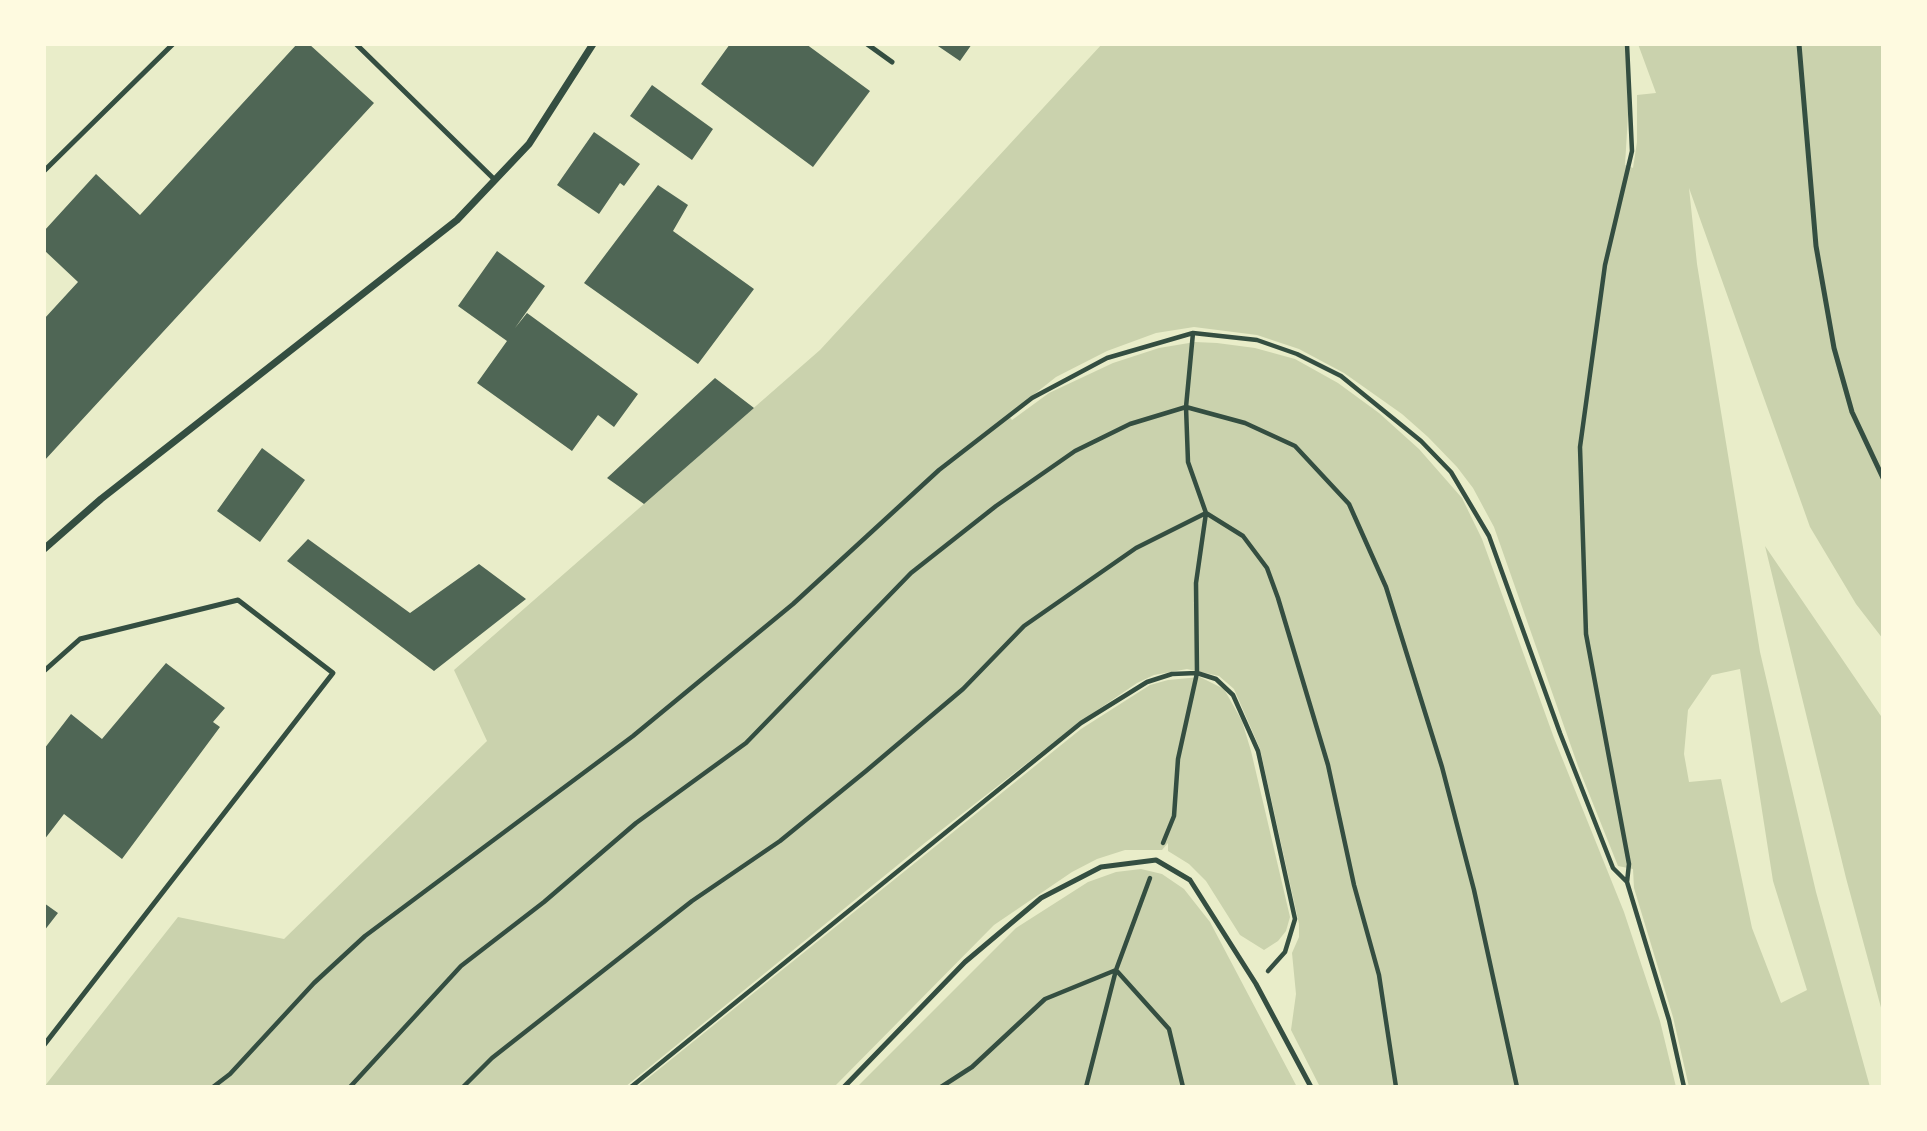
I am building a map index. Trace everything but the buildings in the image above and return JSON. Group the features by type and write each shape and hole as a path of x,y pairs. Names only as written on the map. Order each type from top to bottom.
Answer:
{"street":[{"path":"44,549 102,499 457,220 529,144 593,44"}],"lane":[{"path":"44,171 173,44"},
{"path":"356,44 495,180"},
{"path":"867,44 892,62"},
{"path":"1800,44 1816,246 1834,348 1852,412 1883,478"},
{"path":"44,671 80,639 239,600 334,673 44,1045"},
{"path":"844,1087 965,962 1041,898 1101,867 1156,860 1190,880 1256,984 1311,1087"}],"path":[{"path":"1627,44 1632,151 1605,265 1580,447 1586,634 1629,864 1627,883 1669,1020 1684,1087"},
{"path":"213,1087 230,1074 314,982 365,936 633,736 793,604 939,470 1032,398 1107,358 1193,333 1257,340 1297,354 1341,376 1421,441 1451,472 1489,536 1560,733 1613,868 1627,883"},
{"path":"1086,1087 1116,970 1174,816 1178,759 1197,673 1196,583 1206,513 1188,461 1186,407 1193,333"},
{"path":"350,1087 461,966 544,902 636,823 746,743 911,573 996,506 1076,451 1130,424 1186,407 1245,424 1295,446 1349,504 1386,587 1442,767 1517,1087"},
{"path":"463,1087 503,1049 692,901 780,841 866,771 963,689 1024,626 1136,548 1206,513"},
{"path":"1206,513 1243,536 1267,568 1278,598 1328,765 1354,885 1379,975 1396,1087"},
{"path":"631,1087 1081,723 1147,682 1172,674 1197,673 1216,679 1233,695 1258,751 1295,919 1285,952 1256,984"},
{"path":"941,1087 971,1067 1045,999 1116,970"},
{"path":"1116,970 1169,1029 1183,1087"}],"green space":[{"path":"1102,44 1626,44 1628,115 1625,165 1633,168 1637,142 1637,95 1656,93 1638,44 1883,44 1883,639 1856,604 1810,527 1689,188 1697,264 1760,652 1816,892 1870,1087 1689,1087 1673,1017 1634,888 1633,869 1618,866 1578,766 1494,527 1473,488 1428,437 1402,414 1344,373 1299,349 1257,335 1194,327 1156,333 1107,351 1056,377 1008,415 1012,420 1049,393 1113,363 1159,348 1195,342 1217,343 1255,348 1295,359 1338,383 1379,413 1419,449 1462,498 1482,539 1554,738 1624,912 1660,1021 1676,1087 1320,1087 1291,1030 1296,994 1292,953 1299,937 1299,924 1260,749 1234,689 1219,676 1187,669 1154,675 1137,683 1077,724 926,842 625,1087 44,1087 178,917 284,939 487,741 454,670 820,350","holes":["1740,669 1773,881 1807,990 1781,1003 1752,928 1721,779 1689,782 1684,754 1688,710 1712,675"]},
{"path":"1765,546 1883,719 1883,1015 1846,878"},
{"path":"1200,677 1224,689 1242,721 1251,751 1290,917 1286,931 1278,941 1264,950 1240,935 1206,881 1189,864 1168,851 1168,843 1162,850 1125,850 1097,859 1072,872 994,925 834,1087 637,1087 1081,729 1150,685"},
{"path":"1141,869 1162,874 1184,889 1210,922 1297,1087 857,1087 1016,928 1088,882 1116,872"}]}
